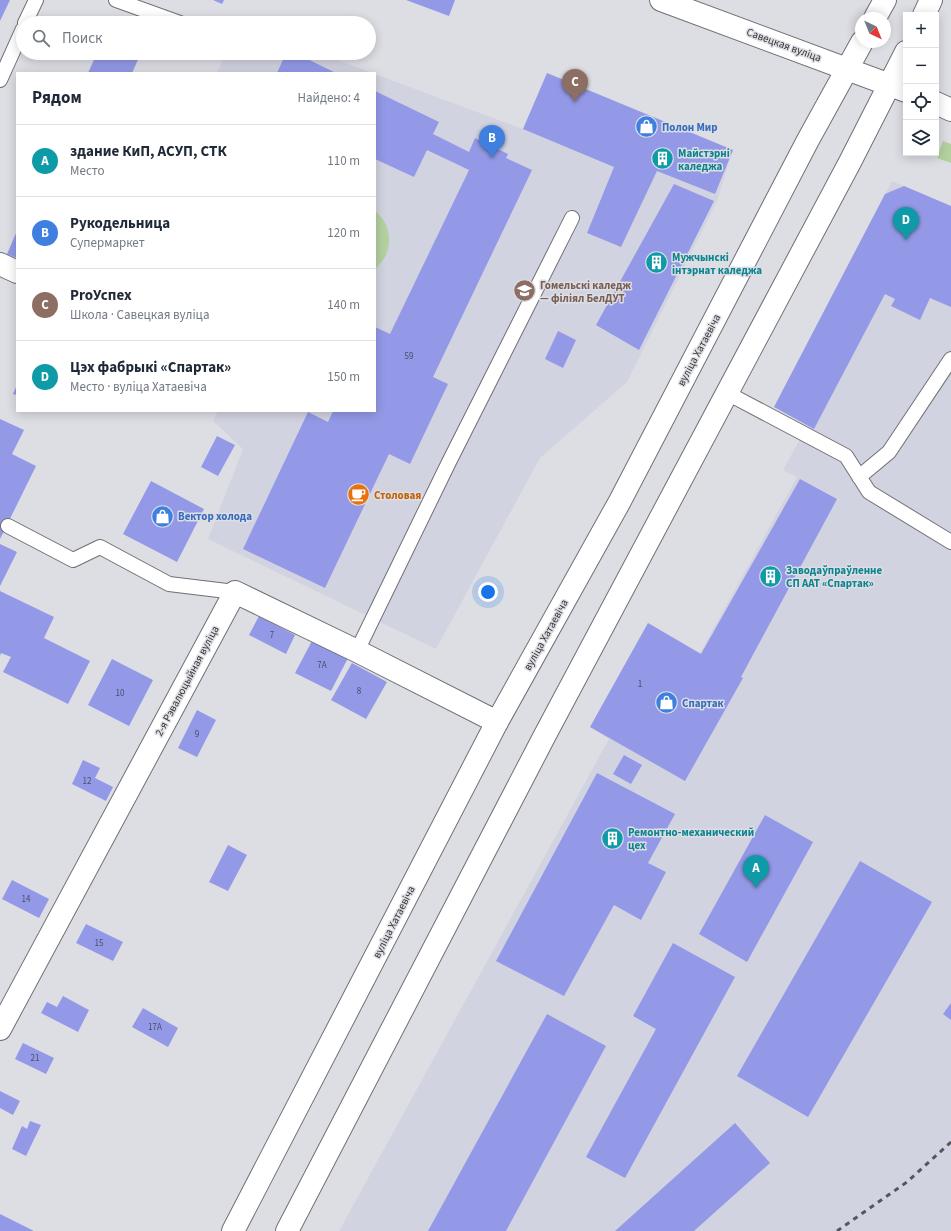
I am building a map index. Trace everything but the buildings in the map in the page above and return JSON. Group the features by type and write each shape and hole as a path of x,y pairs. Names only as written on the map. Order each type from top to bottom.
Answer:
{"main road":[{"name":"Савецкая вуліца","path":"661,0 898,88"},
{"path":"878,12 885,0"},
{"path":"925,12 931,0"},
{"name":"вуліца Хатаевіча","path":"233,1231 497,722 620,501 808,140 859,48"},
{"path":"287,1231 545,735 727,393 898,88 903,66"},
{"path":"939,104 951,110"},
{"path":"0,264 16,272"},
{"path":"235,592 357,651 497,722"},
{"name":"2-я Рэвалюцыйная вуліца","path":"0,1029 235,592"}],"lane":[{"path":"28,16 36,0"},
{"path":"116,0 161,16"},
{"path":"0,80 16,44"},
{"path":"357,651 448,464 572,218"},
{"path":"859,477 889,452 951,359"},
{"path":"727,393 846,456 869,492 951,542"},
{"path":"8,526 73,560 100,547 169,584 235,592"}],"shaded area":[{"path":"223,60 337,60 369,72 217,72"},
{"name":"Гомельскі каледж — філіял БелДУТ","path":"547,73 733,150 717,201 627,382 540,458 436,649 208,539 243,449 213,421 218,412 376,412 376,74 523,129"},
{"path":"892,181 951,206 951,1231 339,1231 609,739 590,727 648,623 700,653 797,477 783,470 807,426 774,407"}],"green space":[{"path":"943,141 951,144 951,163 937,158 939,156"},
{"path":"376,212 386,224 389,240 386,255 376,268"}],"railway":[{"path":"837,1231 907,1182 951,1142"}],"place":[{"name":"ProУспех","path":"575,102"},
{"name":"Полон Мир","path":"646,127"},
{"name":"Рукодельница","path":"492,158"},
{"name":"Майстэрні каледжа","path":"662,159"},
{"name":"Цэх фабрыкі «Спартак»","path":"906,240"},
{"name":"Мужчынскі інтэрнат каледжа","path":"656,263"},
{"name":"Гомельскі каледж — філіял БелДУТ","path":"524,291"},
{"name":"Столовая","path":"359,495"},
{"name":"Вектор холода","path":"163,516"},
{"name":"Заводаўпраўленне СП ААТ «Спартак»","path":"770,576"},
{"name":"Спартак","path":"666,703"},
{"name":"Ремонтно-механический цех","path":"612,838"},
{"name":"здание КиП, АСУП, СТК","path":"756,888"}]}
